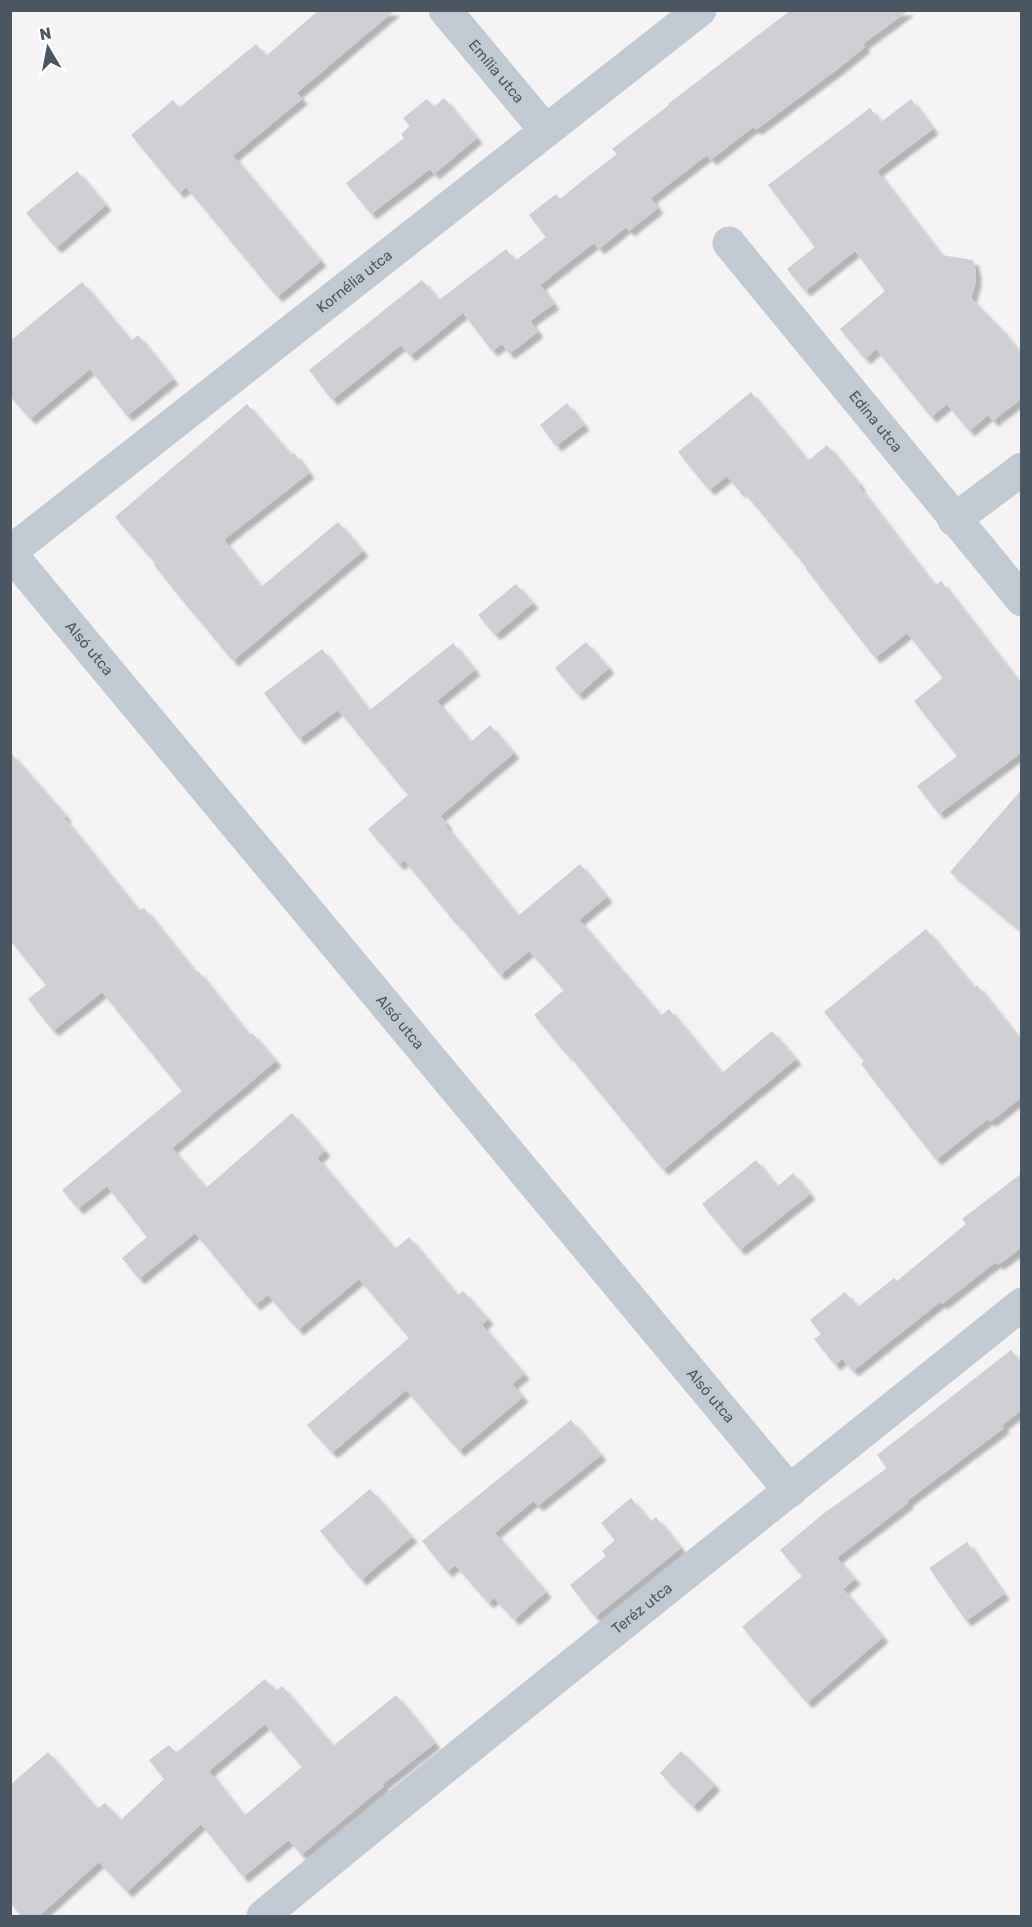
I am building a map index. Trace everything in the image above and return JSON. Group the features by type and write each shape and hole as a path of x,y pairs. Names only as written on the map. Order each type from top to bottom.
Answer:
{"street":[{"name":"Emília utca","path":"445,10 546,131"},
{"name":"Kornélia utca","path":"10,552 700,10"},
{"name":"Edina utca","path":"729,243 954,520 1022,600"},
{"path":"954,520 1022,469"},
{"name":"Alsó utca","path":"10,552 790,1491"},
{"name":"Teréz utca","path":"263,1917 1022,1304"}],"building":[{"path":"319,10 395,10 297,93 302,99 233,156 321,261 277,297 186,187 179,193 131,135 173,100 179,108 256,44 266,56"},
{"path":"791,10 909,10 863,44 865,47 835,71 756,130 753,127 711,160 707,155 651,198 658,208 629,231 626,227 599,249 594,243 540,285 554,304 530,321 538,332 509,354 502,344 492,351 463,313 410,356 401,345 332,400 309,370 422,280 439,300 506,249 515,261 546,237 529,215 556,194 560,199 617,154 612,149"},
{"path":"444,98 477,138 434,174 430,169 371,214 346,183 404,138 401,134 410,126 403,118 427,99 434,107"},
{"path":"911,99 933,129 877,171 941,255 973,260 976,281 971,298 1022,354 1022,398 993,421 988,415 969,431 947,404 931,417 876,349 865,359 840,329 885,291 855,251 805,291 787,269 815,247 768,185 870,108 881,122"},
{"path":"77,171 106,205 56,248 26,213"},
{"path":"82,282 131,341 138,335 173,379 127,416 90,369 30,419 10,396 10,341"},
{"path":"751,392 808,461 827,445 860,485 859,487 935,586 941,581 1022,686 1022,752 939,814 917,786 957,756 914,701 943,678 907,633 875,658 807,568 742,490 740,492 727,476 709,490 678,452"},
{"path":"567,403 584,425 556,446 540,425"},
{"path":"247,404 291,455 294,453 309,473 224,540 261,587 338,522 363,551 233,661 115,517"},
{"path":"516,584 533,603 495,635 478,615"},
{"path":"586,642 609,668 578,695 555,668"},
{"path":"453,643 475,670 437,701 471,742 490,725 514,753 440,816 518,916 580,864 607,897 579,920 661,1016 669,1009 722,1073 772,1031 796,1059 663,1170 534,1015 564,990 529,951 500,975 404,860 399,865 368,829 408,795 338,710 299,739 264,693 322,649 369,711"},
{"path":"10,752 66,816 64,818 139,911 144,908 249,1035 252,1033 276,1061 172,1148 206,1188 292,1113 325,1151 317,1158 395,1249 409,1237 458,1296 463,1291 488,1319 482,1325 524,1374 512,1384 523,1397 459,1451 406,1390 332,1453 307,1425 409,1338 359,1279 298,1330 268,1295 255,1305 195,1233 139,1279 122,1258 147,1237 107,1186 78,1209 62,1190 182,1091 102,992 53,1031 28,999 46,985 10,940"},
{"path":"1022,789 1022,932 950,872"},
{"path":"926,929 974,987 977,985 1022,1042 1022,1097 990,1122 988,1119 936,1160 861,1064 864,1061 824,1012"},
{"path":"756,1160 777,1187 793,1173 810,1194 740,1250 702,1204"},
{"path":"1022,1173 1022,1247 998,1265 996,1262 942,1304 940,1302 853,1371 842,1359 835,1365 814,1339 821,1334 810,1320 845,1292 858,1307 894,1278 897,1281 966,1224 962,1219"},
{"path":"1011,1350 1022,1363 1022,1410 1002,1425 1004,1428 907,1501 908,1503 837,1558 855,1579 843,1589 883,1637 807,1703 742,1627 802,1576 780,1550 823,1514 887,1468 877,1455"},
{"path":"571,1420 601,1455 538,1506 533,1501 495,1533 546,1592 514,1620 494,1598 488,1603 455,1565 447,1572 422,1541"},
{"path":"370,1489 412,1537 361,1580 320,1531"},
{"path":"631,1498 650,1522 656,1517 681,1548 595,1617 570,1585 606,1556 602,1551 615,1540 601,1523"},
{"path":"967,1542 1004,1594 966,1621 929,1568"},
{"path":"265,1679 276,1691 282,1686 333,1746 396,1695 435,1743 301,1855 289,1840 243,1877 201,1824 127,1892 99,1862 38,1917 22,1917 10,1903 10,1785 48,1752 97,1809 105,1803 121,1820 164,1779 149,1760 169,1745 176,1753","holes":["265,1724 302,1767 244,1816 209,1771"]},
{"path":"681,1751 715,1785 693,1807 660,1773"}]}
